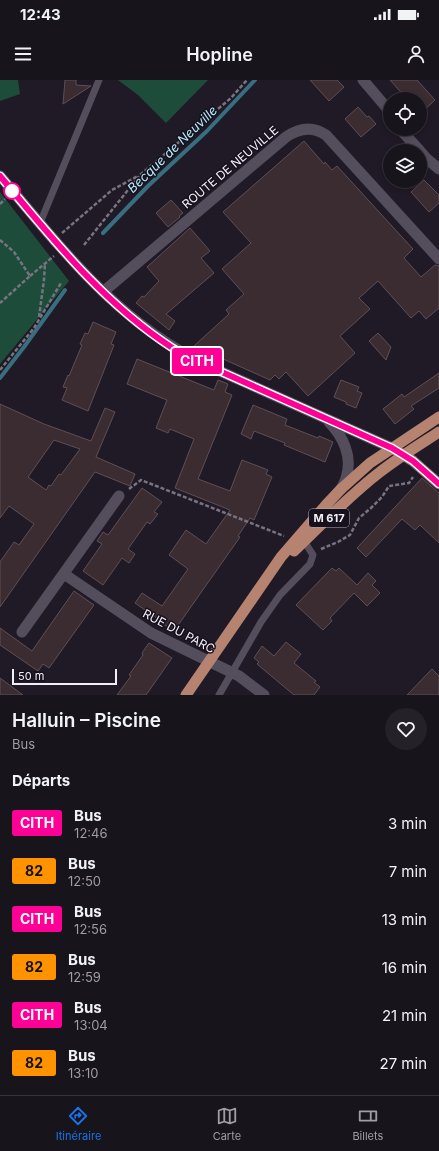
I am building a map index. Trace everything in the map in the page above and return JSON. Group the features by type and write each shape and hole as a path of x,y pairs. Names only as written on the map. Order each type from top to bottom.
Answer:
{"main road":[{"name":"M 617","path":"299,541 340,489 370,463 439,417"},
{"name":"M 617","path":"186,695 281,557 368,482 404,455 439,432"},
{"path":"392,448 424,469 439,484"}],"street":[{"path":"363,80 383,103"},
{"name":"ROUTE DE NEUVILLE","path":"103,292 286,137 292,133 306,129 320,131 326,136 439,259"},
{"path":"406,136 414,144"},
{"path":"427,159 439,169"},
{"path":"0,176 91,282 149,331 183,354 392,448"},
{"path":"318,415 329,422 337,430 342,437 348,455 346,479 340,489"},
{"path":"22,632 119,496"},
{"name":"RUE DU PARC","path":"64,574 151,634 233,673 264,695"}],"lane":[{"path":"40,223 99,80"},
{"path":"219,695 261,622 280,595 310,564 313,555 299,541"}],"path":[{"path":"84,245 140,175 231,98 247,80"},
{"path":"54,240 112,190 140,175"},
{"path":"0,240 14,252 30,276"},
{"path":"0,304 62,249"},
{"path":"39,318 45,263"},
{"path":"0,370 34,328 61,282"},
{"path":"311,553 338,542 350,535 359,518 382,497 389,486 409,483 424,469"},
{"path":"119,496 141,480 299,541"}],"green space":[{"path":"0,80 18,80 20,94 0,101"},
{"path":"118,80 208,80 166,123 138,95"},
{"path":"0,192 69,281 0,364"}],"building":[{"path":"65,80 76,80 76,85 91,86 63,104"},
{"path":"310,80 337,80 344,87 329,101"},
{"path":"390,80 417,80 435,100 427,107 427,92 401,92"},
{"path":"358,107 376,124 361,137 345,119"},
{"path":"304,141 324,164 325,162 332,170 337,166 413,249 404,258 421,277 435,265 439,266 439,308 426,319 419,311 411,318 378,281 359,298 370,309 340,336 355,353 308,396 286,372 279,379 275,375 270,380 194,346 229,314 226,310 244,294 222,269 251,243 223,212"},
{"path":"427,183 439,195 439,203 429,212 411,192 415,188 427,188"},
{"path":"171,200 183,213 168,227 156,213"},
{"path":"190,228 210,251 201,258 214,273 166,314 175,321 169,330 136,303 159,281 147,267"},
{"path":"93,322 116,332 111,344 114,345 88,411 62,400 67,388 63,387 82,345 80,344 85,333 88,334"},
{"path":"378,333 391,347 386,360 369,341"},
{"path":"137,359 214,390 218,380 228,384 225,392 232,395 198,479 230,491 242,460 268,470 266,474 272,477 254,520 250,518 238,536 240,537 174,631 135,603 142,593 162,606 188,569 169,555 186,530 206,544 230,510 175,488 194,439 170,429 168,433 156,428 167,400 127,384"},
{"path":"439,373 439,388 411,406 414,409 395,424 383,409 402,394 404,397"},
{"path":"341,380 359,387 357,391 362,393 356,408 334,397"},
{"path":"0,404 44,424 91,441 105,408 115,412 96,457 135,474 130,486 95,472 0,607 0,562 14,542 19,545 34,524 9,506 0,518","holes":["54,440 80,449 61,475 59,474 51,486 49,485 46,490 28,477"]},
{"path":"253,405 287,419 285,425 318,438 319,436 333,442 325,462 284,445 285,443 254,431 251,439 241,434"},
{"path":"422,478 439,493 439,543 420,525 415,530 402,519 366,557 357,548"},
{"path":"142,488 162,502 154,512 158,514 150,524 147,522 128,549 135,554 129,563 122,558 103,585 83,571 102,544 97,541 103,532 108,535"},
{"path":"332,568 336,571 339,568 357,585 368,573 376,581 372,585 380,593 367,606 354,593 330,618 332,621 323,630 296,605"},
{"path":"74,591 94,605 49,668 43,664 38,671 0,645 0,628 32,651"},
{"path":"286,642 301,654 294,663 316,681 314,682 320,687 314,695 294,695 257,664 259,662 254,658 262,646 274,656"},
{"path":"149,643 172,658 146,695 117,695 131,676 129,675 143,655 142,653"},
{"path":"432,669 439,676 439,695 407,695"},
{"path":"0,678 23,695 0,695"}],"waterway":[{"name":"Becque de Neuville","path":"103,233 148,186 207,131 255,80"},
{"name":"Becque de Neuville","path":"0,378 65,290"}],"bus line":[{"name":"CITH","path":"0,176 91,282 117,306 160,340 188,357 392,448 424,469 439,484"}]}
